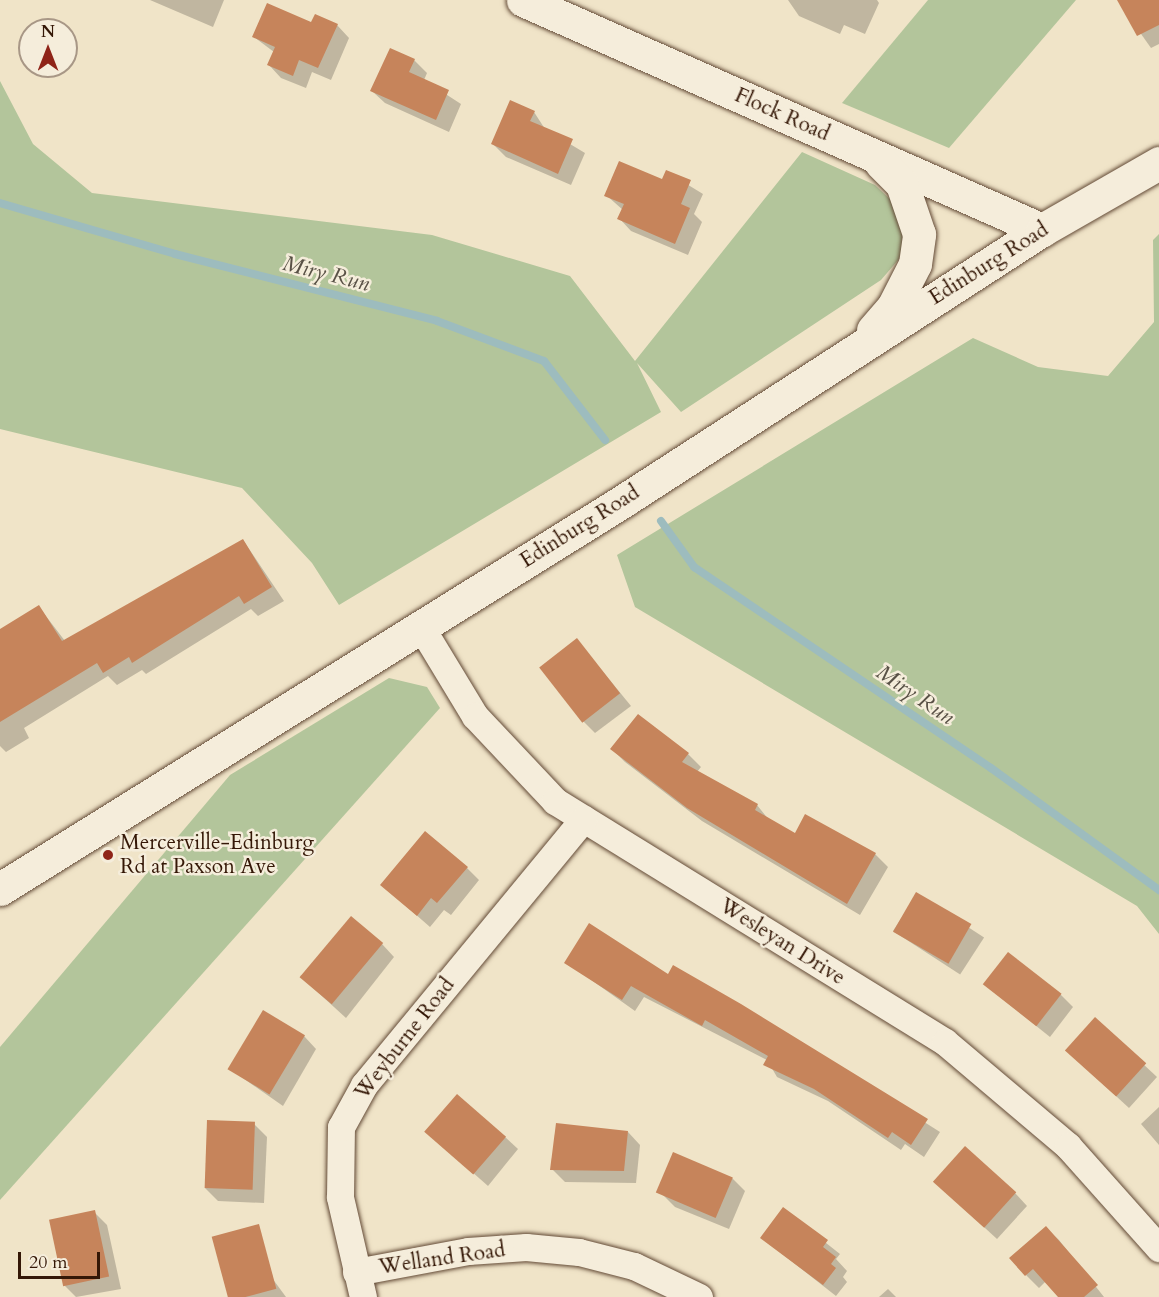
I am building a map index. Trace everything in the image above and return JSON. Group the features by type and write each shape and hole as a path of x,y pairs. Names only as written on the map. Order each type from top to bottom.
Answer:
{"main road":[{"name":"Flock Road","path":"524,0 1042,230"},
{"path":"856,348 893,307 915,264 918,234 902,184 875,157"},
{"name":"Edinburg Road","path":"0,889 421,627 1042,230 1159,163"}],"street":[{"name":"Wesleyan Drive","path":"421,627 475,716 509,758 583,819 945,1042 1068,1146 1159,1248"},
{"name":"Weyburne Road","path":"359,1284 340,1197 341,1127 364,1085 583,819"},
{"name":"Welland Road","path":"359,1284 468,1251 526,1247 579,1252 634,1266 699,1297"}],"green space":[{"path":"928,0 1076,0 949,148 842,103"},
{"path":"0,81 33,144 92,193 432,235 570,276 635,361 802,152 875,185 896,205 905,234 899,259 881,280 681,412 637,363 661,412 339,605 312,563 242,488 0,429"},
{"path":"1159,234 1159,934 1137,906 635,607 617,555 973,338 1038,367 1108,376 1154,322 1153,240"},
{"path":"389,678 427,687 440,708 0,1200 0,1047 230,775"}],"building":[{"path":"1117,0 1159,0 1159,25 1137,36"},
{"path":"267,3 311,22 315,14 338,24 318,68 299,60 293,76 267,65 275,47 252,37"},
{"path":"390,48 415,59 409,72 449,90 436,120 370,91"},
{"path":"510,100 535,111 530,121 573,139 558,174 491,144"},
{"path":"619,161 662,179 666,170 691,180 681,204 690,208 675,244 617,219 624,204 604,196"},
{"path":"243,539 272,587 244,604 239,596 132,663 129,657 103,673 97,663 0,722 0,629 39,605 62,641"},
{"path":"577,638 620,693 582,723 539,668"},
{"path":"638,714 689,753 682,762 758,804 755,810 795,833 805,814 876,853 847,904 687,808 610,749"},
{"path":"425,831 468,867 437,903 431,898 417,916 380,885"},
{"path":"916,892 971,924 948,964 893,932"},
{"path":"351,916 383,943 332,1004 300,977"},
{"path":"589,923 668,974 673,965 741,1004 928,1119 911,1145 892,1132 888,1138 814,1089 763,1065 768,1056 705,1020 702,1026 631,986 622,1000 564,963"},
{"path":"1008,952 1062,994 1036,1026 983,984"},
{"path":"263,1010 305,1035 269,1094 227,1069"},
{"path":"1095,1017 1146,1063 1116,1097 1065,1050"},
{"path":"457,1094 506,1137 473,1174 424,1132"},
{"path":"207,1120 255,1122 253,1190 205,1188"},
{"path":"556,1123 628,1131 624,1171 550,1170"},
{"path":"965,1146 1016,1192 984,1228 933,1182"},
{"path":"673,1152 733,1177 716,1218 656,1193"},
{"path":"783,1207 828,1240 823,1247 836,1257 831,1264 836,1268 823,1285 760,1238"},
{"path":"95,1210 109,1277 63,1286 49,1220"},
{"path":"259,1224 276,1289 245,1297 228,1297 212,1237"},
{"path":"1046,1226 1098,1285 1084,1297 1058,1297 1033,1269 1025,1276 1009,1258"}],"waterway":[{"name":"Miry Run","path":"0,203 175,254 437,321 544,361 605,440"},
{"name":"Miry Run","path":"661,521 694,567 991,768 1159,890"}],"place":[{"name":"Mercerville-Edinburg Rd at Paxson Ave","path":"108,855"}]}
